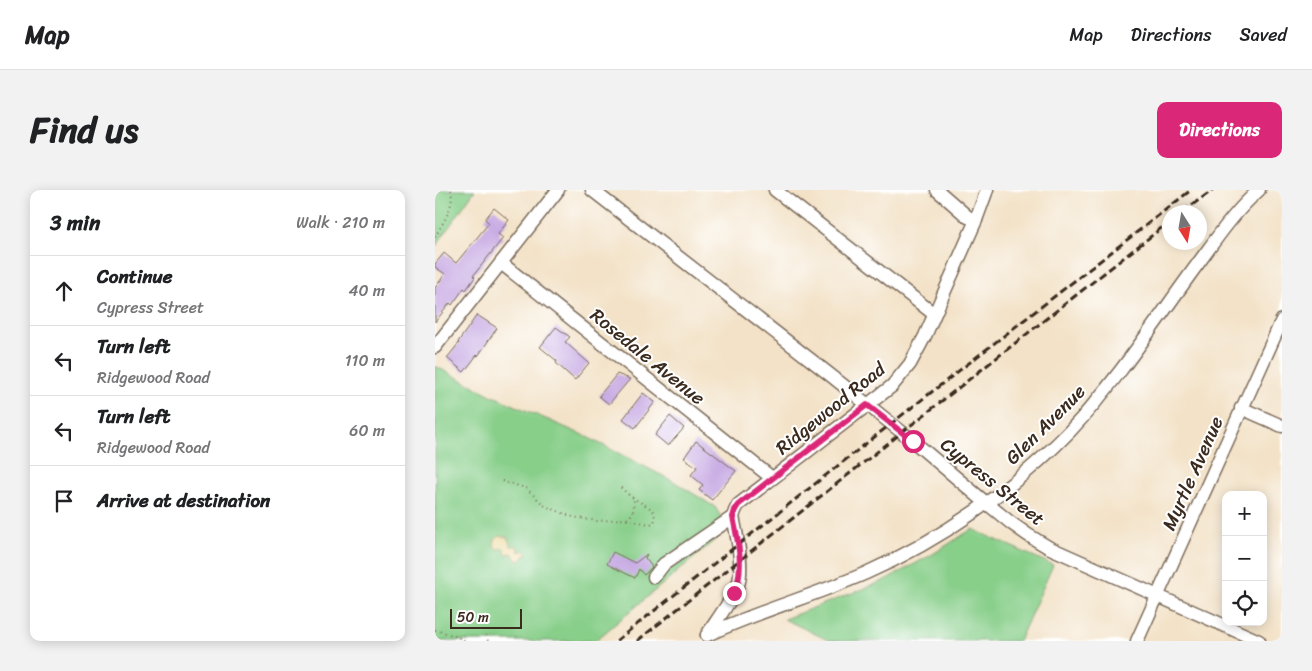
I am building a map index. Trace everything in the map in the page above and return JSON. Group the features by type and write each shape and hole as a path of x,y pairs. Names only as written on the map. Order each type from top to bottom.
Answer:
{"street":[{"path":"435,347 558,190"},
{"name":"Cypress Street","path":"592,190 829,374 1027,535 1048,547 1259,641"},
{"path":"775,190 934,314"},
{"path":"937,190 968,217 976,220"},
{"name":"Ridgewood Road","path":"654,577 664,564 733,517 738,505 892,386 910,364 925,336 976,220 987,190"},
{"name":"Glen Avenue","path":"705,638 730,624 867,573 900,557 941,534 986,503 1042,459 1071,430 1111,383 1228,222 1259,190"},
{"name":"Rosedale Avenue","path":"501,263 772,478"},
{"name":"Myrtle Avenue","path":"1137,641 1282,320"},
{"path":"1241,408 1282,426"},
{"path":"705,638 738,585 741,566 733,517"}],"path":[{"path":"435,237 450,207 452,200 451,190"},
{"path":"502,482 526,488 545,506 573,517 597,520 625,519 649,524 654,523 654,512 619,486"},
{"path":"625,519 633,513 634,499"},
{"path":"435,630 466,641"},
{"path":"486,635 488,641"}],"green space":[{"path":"435,190 475,190 435,247"},
{"path":"435,366 491,395 585,436 673,481 715,507 728,529 595,641 435,641"},
{"path":"972,529 1053,565 1019,641 830,641 784,619 881,582 933,554"}],"sand":[{"path":"502,536 507,537 511,546 517,546 519,552 525,550 528,554 522,560 517,561 512,553 506,554 504,548 496,549 495,540"}],"building":[{"path":"494,208 509,220 498,234 503,238 473,276 475,277 466,290 464,288 452,305 450,303 435,322 435,288 445,274 435,267 435,264 444,253 456,263 489,223 485,219"},
{"path":"477,315 497,328 478,356 464,372 447,358"},
{"path":"556,327 570,337 565,342 589,363 575,380 540,347"},
{"path":"617,374 630,379 609,404 599,396"},
{"path":"643,393 655,402 635,428 623,419"},
{"path":"670,416 684,428 668,446 655,435"},
{"path":"696,441 736,471 712,500 699,490 703,485 691,475 697,467 684,458"},
{"path":"613,552 635,563 647,554 645,558 652,567 644,575 639,569 635,578 607,564"}],"railway":[{"path":"616,641 1191,190"},
{"path":"1192,205 1213,190"},
{"path":"637,641 1162,228"}],"route":[{"path":"734,593 738,585 741,566 733,517 738,505 867,405 913,441"}]}
